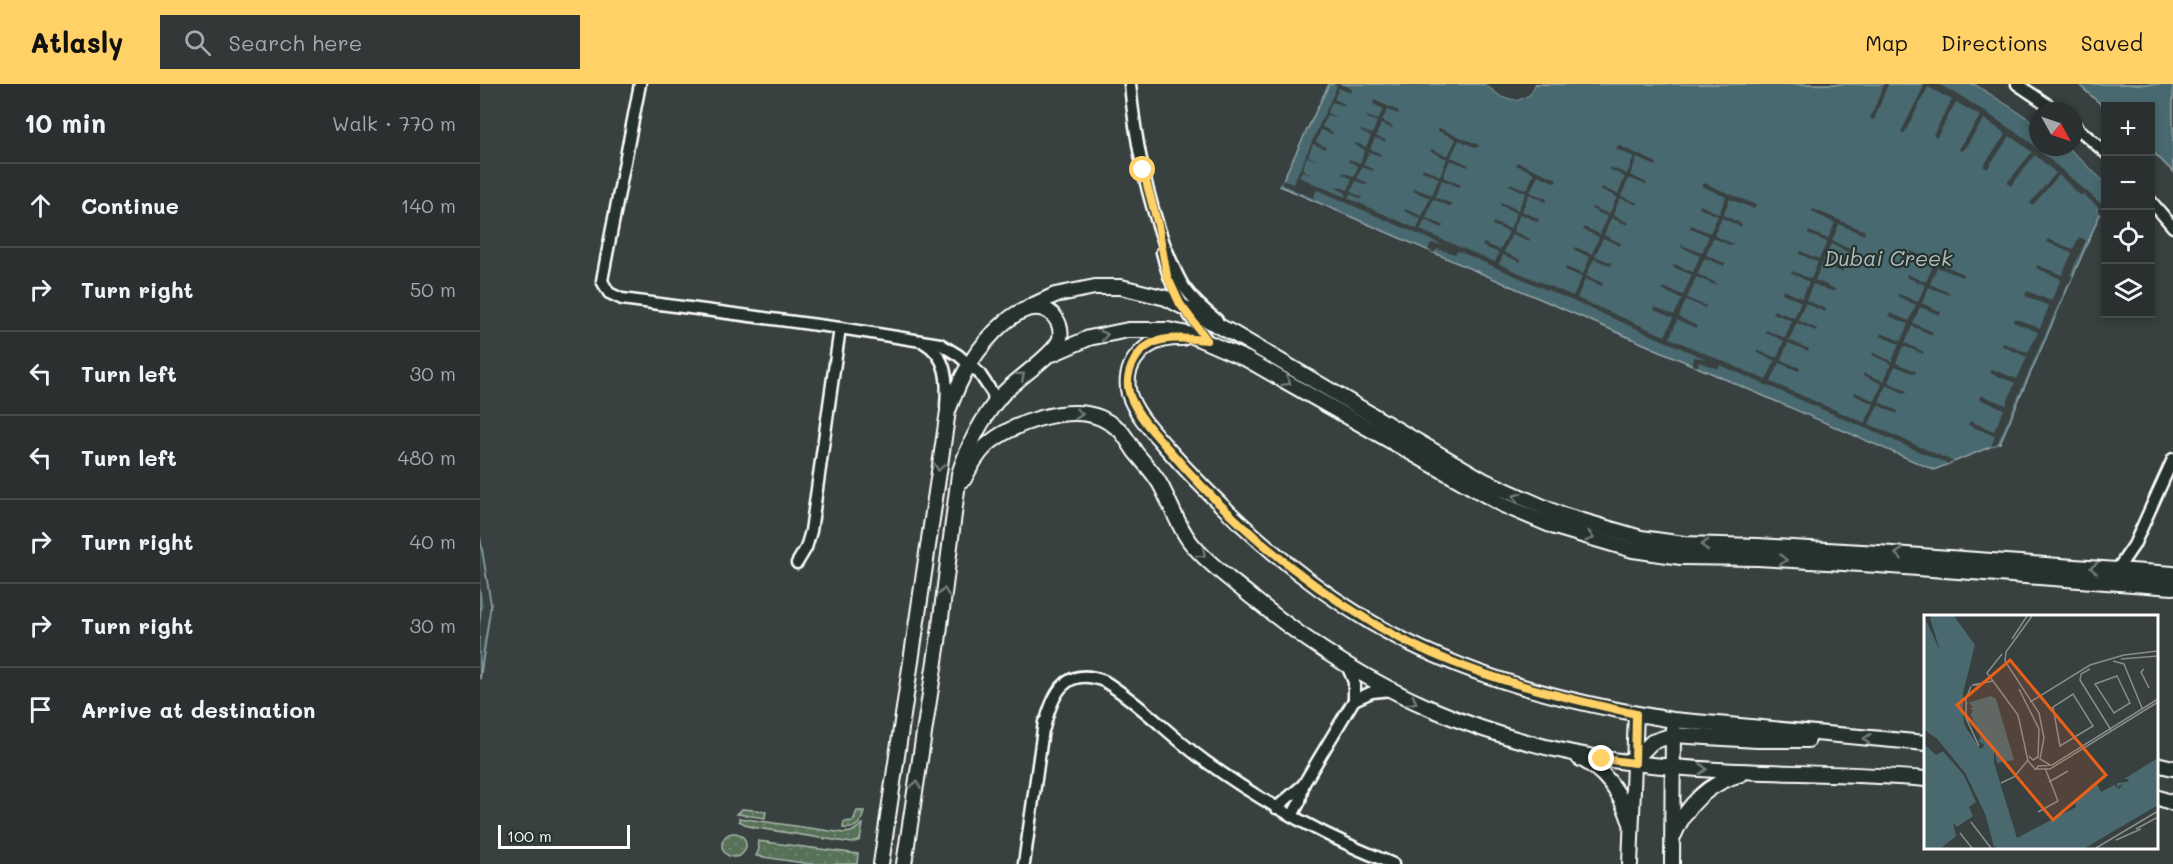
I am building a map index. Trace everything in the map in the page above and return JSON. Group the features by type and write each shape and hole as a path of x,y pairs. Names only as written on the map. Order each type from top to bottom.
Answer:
{"main road":[{"path":"881,864 944,430 955,393 969,365 998,329 1028,307 1068,291 1108,286 1121,287 1152,293 1180,304 1236,334 1485,482 1559,514 1626,535 1684,544 1857,551 2119,575 2173,587"},
{"path":"904,864 938,642 959,474 975,432 994,404 1016,380 1050,355 1060,340 1058,322 1053,315 1046,309 1028,307"},
{"path":"1050,355 1089,338 1128,330 1168,330 1207,340 1248,360 1503,506 1555,526 1626,548 1681,557 1758,558 1868,565 2119,575 2173,574"},
{"path":"1207,340 1165,339 1153,343 1135,359 1129,371 1128,383 1130,395 1141,417 1184,468 1232,515 1282,558 1370,622 1443,660 1490,677 1636,714 1673,720 1924,743"},
{"path":"956,500 974,461 986,446 1001,435 1038,419 1081,412 1101,418 1120,430 1159,481 1178,525 1192,546 1278,618 1347,665 1391,690 1467,725 1503,737 1567,752 1635,763 1752,772 1924,779"},
{"path":"1630,864 1636,714"},
{"path":"1672,864 1673,720"},
{"path":"1635,763 1652,742 1673,735 1789,741 1834,736"},
{"path":"1567,752 1607,778 1625,806 1632,829"},
{"path":"2158,762 2173,761"},
{"path":"2158,762 2173,768"},
{"path":"1672,840 1684,815 1702,794 1725,779 1752,772"},
{"path":"2158,797 2173,803"}],"street":[{"path":"640,84 602,281 609,293 615,297 940,344 958,355 986,383 993,394 994,404"},
{"path":"1130,84 1137,142 1158,225 1167,276 1180,304 1207,340"},
{"path":"2018,84 2044,102"},
{"path":"2083,133 2101,149"},
{"path":"2155,205 2173,227"},
{"path":"1158,225 1176,274 1184,287 1203,309 1236,334"},
{"path":"797,563 806,548 811,531 840,328"},
{"path":"918,339 937,353 945,370 947,388 944,430"},
{"path":"2119,575 2173,459"},
{"path":"1276,808 1303,785 1354,700 1354,682 1347,665"},
{"path":"1024,864 1047,696 1057,682 1072,673 1089,671 1098,673 1113,682 1127,698 1204,761 1276,808 1334,838 1393,864"},
{"path":"1354,700 1372,692 1391,690"},
{"path":"1292,816 1300,801 1303,785"},
{"path":"909,825 910,864"}],"green space":[{"path":"742,809 766,811 765,818 737,814"},
{"path":"857,811 864,811 860,822 855,827 843,828 844,822 853,821"},
{"path":"739,818 844,833 851,832 863,824 860,840 852,843 751,827 739,821"},
{"path":"734,833 743,836 746,845 743,854 734,857 725,854 722,845 725,836"},
{"path":"758,841 858,854 857,864 810,864 756,856 759,849"}],"water":[{"name":"Dubai Creek","path":"1329,84 1485,84 1502,97 1518,100 1530,94 1535,84 1975,84 2029,118 2029,156 2078,156 2101,178 2101,203 2097,210 2100,214 2000,443 1934,470 1280,186"},
{"path":"2078,84 2173,84 2173,172 2155,154 2155,102 2101,102 2101,104"},
{"path":"480,536 491,604 480,680"}],"pier":[{"path":"1333,84 1352,89 1351,93 1339,88 1334,99 1345,104 1344,106 1332,102 1327,113 1338,118 1327,115 1322,127 1333,132 1332,134 1321,130 1316,142 1326,147 1325,149 1313,144 1308,156 1319,161 1307,157 1302,169 1313,176 1302,171 1299,177 1345,197 1346,193 1336,188 1337,186 1348,190 1352,179 1342,174 1343,172 1354,177 1358,166 1348,161 1349,159 1360,163 1365,150 1355,145 1356,143 1366,147 1371,136 1361,130 1372,134 1377,122 1367,116 1378,120 1383,109 1373,104 1374,100 1399,111 1398,114 1387,110 1382,121 1393,126 1392,128 1381,124 1376,136 1386,142 1375,138 1370,149 1381,154 1380,156 1369,152 1363,165 1374,169 1373,171 1362,167 1357,178 1368,183 1367,185 1356,181 1351,192 1362,197 1361,199 1350,194 1348,198 1417,229 1421,219 1404,211 1405,209 1422,216 1430,198 1413,191 1414,188 1432,195 1439,178 1422,171 1423,168 1440,176 1447,159 1430,151 1431,149 1448,156 1456,139 1438,131 1439,128 1479,145 1477,148 1459,140 1451,157 1469,165 1468,167 1450,160 1443,177 1461,185 1459,187 1442,180 1435,197 1452,204 1451,207 1433,199 1426,218 1443,225 1442,228 1425,220 1420,230 1495,262 1499,253 1482,246 1484,243 1500,250 1509,232 1492,225 1493,222 1510,229 1517,213 1500,205 1501,202 1518,210 1526,193 1509,185 1510,183 1527,190 1534,173 1516,165 1517,162 1557,179 1556,183 1538,175 1530,192 1547,199 1546,202 1529,194 1522,211 1539,219 1538,222 1520,214 1513,231 1530,239 1529,241 1512,234 1504,252 1521,260 1520,262 1503,255 1499,264 1573,296 1582,277 1565,270 1566,267 1583,274 1590,257 1574,250 1575,247 1592,254 1599,237 1583,230 1584,227 1600,234 1608,217 1591,209 1592,207 1609,214 1617,197 1600,189 1601,187 1618,194 1625,177 1609,169 1610,167 1627,174 1634,157 1616,149 1618,145 1657,163 1656,166 1637,158 1630,175 1647,183 1646,185 1629,178 1621,196 1638,203 1637,205 1620,198 1613,215 1629,223 1628,225 1611,218 1604,235 1621,243 1620,246 1603,238 1595,256 1612,263 1611,266 1594,259 1586,276 1603,283 1602,286 1585,279 1577,298 1665,336 1673,318 1654,310 1655,307 1674,315 1682,299 1662,290 1663,287 1683,295 1692,275 1673,267 1674,264 1693,272 1700,256 1681,247 1682,245 1702,253 1709,236 1690,228 1691,225 1710,233 1718,216 1699,208 1700,205 1719,214 1726,197 1702,186 1704,183 1756,205 1754,209 1730,199 1723,215 1742,224 1741,227 1722,218 1714,235 1733,244 1732,246 1713,238 1706,255 1725,263 1724,266 1705,258 1697,274 1716,283 1715,285 1696,277 1687,298 1706,306 1705,308 1686,300 1679,317 1697,326 1696,328 1677,320 1670,338 1766,380 1775,361 1756,352 1757,350 1777,358 1784,341 1765,332 1766,330 1785,338 1792,321 1773,313 1774,310 1794,318 1801,302 1782,293 1783,290 1802,298 1809,282 1791,273 1792,271 1811,279 1818,262 1799,254 1800,251 1819,259 1827,242 1808,234 1809,231 1828,239 1835,223 1812,212 1813,209 1865,231 1864,235 1839,224 1832,241 1852,250 1850,253 1831,244 1823,261 1843,270 1842,272 1822,264 1815,280 1835,289 1834,292 1813,284 1806,300 1826,309 1825,312 1805,303 1798,320 1817,329 1816,331 1797,323 1789,340 1809,349 1808,351 1788,343 1781,360 1800,368 1799,371 1779,363 1771,382 1865,423 1874,404 1854,395 1855,392 1875,401 1882,384 1863,375 1864,373 1884,381 1891,364 1872,355 1873,353 1892,361 1899,344 1880,336 1881,333 1901,341 1908,324 1889,316 1890,313 1909,321 1916,305 1897,296 1899,294 1918,302 1925,285 1906,277 1907,274 1926,282 1933,266 1909,255 1911,251 1964,274 1962,277 1937,267 1930,284 1950,293 1949,295 1929,287 1922,303 1941,312 1940,315 1920,307 1913,323 1933,332 1932,335 1912,326 1905,343 1924,352 1923,354 1903,346 1896,363 1916,371 1915,374 1895,366 1888,382 1907,391 1906,394 1886,385 1879,402 1898,411 1897,414 1878,405 1869,424 1954,462 1948,464 1720,365 1718,369 1699,362 1697,367 1692,365 1694,357 1706,359 1458,251 1455,254 1437,249 1434,253 1428,250 1431,243 1443,245 1317,190 1313,198 1281,184 1282,180 1293,184 1337,86"},
{"path":"1485,84 1490,84 1504,94 1518,97 1527,92 1531,84 1535,84 1530,94 1518,100 1502,97"},
{"path":"1884,84 1888,84 1874,120 1870,119"},
{"path":"1922,84 1938,84 1964,98 2026,139 2029,142 2029,150 2010,136 1987,169 1983,166 2006,134 1984,119 1962,152 1959,149 1980,116 1956,102 1937,137 1933,135 1952,100 1928,87 1904,134 1901,132 1924,86"},
{"path":"1975,84 1980,84 2026,112 2029,118"},
{"path":"2029,156 2034,156 2011,186 2007,183"},
{"path":"2036,156 2046,156 2100,203 2101,201 2101,214 2097,211 2098,207 2083,194 2081,196 2059,175 2033,205 2030,203 2056,173"},
{"path":"2078,156 2082,156 2101,173 2101,178"},
{"path":"2079,237 2086,240 2070,275 2073,276 2067,284 1997,444 1991,447 1995,436 1968,425 1970,421 1994,431 2004,409 1979,399 1981,395 2006,405 2015,383 1990,373 1992,369 2017,379 2027,357 2002,346 2003,343 2028,353 2038,332 2013,322 2014,318 2040,328 2049,306 2025,296 2027,291 2051,301 2061,279 2036,268 2037,265 2062,275 2072,253 2047,242 2048,239 2073,249"},
{"path":"480,546 490,605 480,661 480,624 483,604 480,588"}],"route":[{"path":"1143,170 1158,225 1167,276 1180,304 1207,340 1165,339 1153,343 1135,359 1129,371 1128,383 1130,395 1141,417 1184,468 1232,515 1309,579 1370,622 1443,660 1481,674 1588,704 1636,714 1635,763 1602,759"}]}
